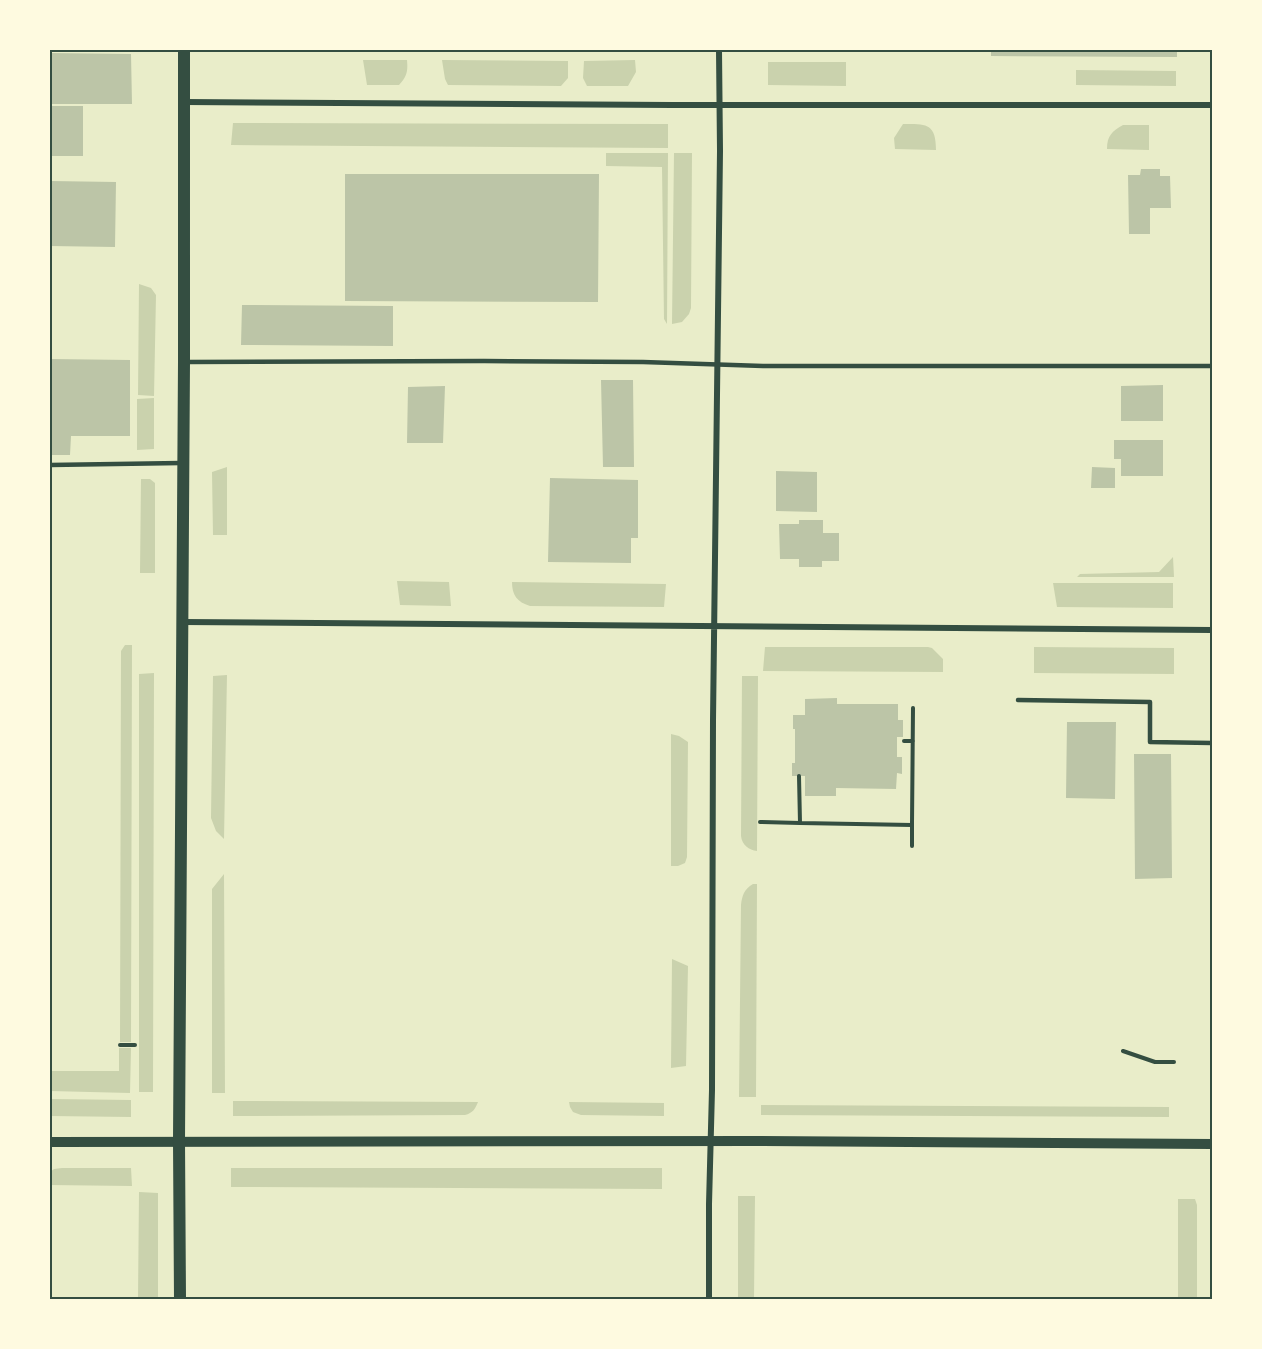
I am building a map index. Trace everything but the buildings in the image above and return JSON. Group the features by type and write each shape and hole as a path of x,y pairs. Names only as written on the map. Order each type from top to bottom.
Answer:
{"main road":[{"path":"180,1299 184,50"}],"street":[{"path":"709,1299 720,50"},
{"path":"184,102 1212,105"},
{"path":"182,622 1212,630"},
{"path":"50,1142 1212,1144"}],"lane":[{"path":"184,362 495,361 763,366 1212,366"},
{"path":"50,465 184,464"},
{"path":"1018,700 1150,702 1150,742 1212,743"}],"path":[{"path":"912,846 914,708"},
{"path":"904,741 913,741"},
{"path":"799,776 800,823"},
{"path":"760,822 912,825"},
{"path":"120,1045 135,1045"},
{"path":"1123,1052 1155,1062 1174,1062"}],"green space":[{"path":"363,60 407,60 406,74 399,85 367,85"},
{"path":"442,60 568,61 568,78 561,86 448,85"},
{"path":"635,60 636,72 628,86 587,86 583,78 584,61"},
{"path":"768,62 846,62 846,86 768,85"},
{"path":"1076,70 1176,71 1176,86 1076,85"},
{"path":"233,123 668,124 668,148 231,145"},
{"path":"903,124 924,125 932,130 936,150 895,149 894,138"},
{"path":"1123,125 1149,125 1149,150 1107,149 1111,134"},
{"path":"606,153 668,153 667,324 664,319 662,167 606,166"},
{"path":"674,153 692,153 691,308 682,322 672,324"},
{"path":"139,284 151,288 156,295 154,396 138,395"},
{"path":"154,398 154,449 137,450 137,399"},
{"path":"227,467 227,535 213,535 212,472"},
{"path":"141,479 150,479 155,483 155,573 140,573"},
{"path":"1173,557 1174,577 1077,577 1080,574 1159,572"},
{"path":"397,581 449,582 451,606 400,605"},
{"path":"512,582 666,584 664,607 530,606 516,597"},
{"path":"1053,583 1173,583 1173,608 1057,607"},
{"path":"125,645 132,645 131,1042 120,1042 121,651"},
{"path":"765,647 928,647 943,659 943,672 763,671"},
{"path":"1034,647 1174,648 1174,674 1034,673"},
{"path":"154,673 153,1092 139,1092 139,674"},
{"path":"227,675 224,839 216,831 211,818 213,676"},
{"path":"742,676 758,676 757,851 746,846 741,836"},
{"path":"671,734 688,742 687,857 685,863 678,866 671,866"},
{"path":"224,874 225,1093 212,1093 212,889"},
{"path":"753,884 757,884 756,1097 739,1097 741,905 744,893"},
{"path":"672,959 688,966 686,1066 671,1068"},
{"path":"119,1048 131,1048 130,1093 50,1091 50,1071 119,1071"},
{"path":"50,1099 131,1100 131,1117 50,1116"},
{"path":"233,1101 478,1102 470,1113 465,1115 233,1116"},
{"path":"569,1102 664,1103 664,1116 581,1115 573,1112"},
{"path":"761,1105 1169,1107 1169,1117 761,1115"},
{"path":"62,1168 131,1168 132,1186 50,1185 50,1172"},
{"path":"231,1168 662,1168 662,1189 231,1187"},
{"path":"139,1192 158,1193 158,1299 138,1299"},
{"path":"738,1196 755,1196 754,1299 738,1299"},
{"path":"1178,1199 1195,1199 1197,1205 1197,1299 1178,1299"}]}
